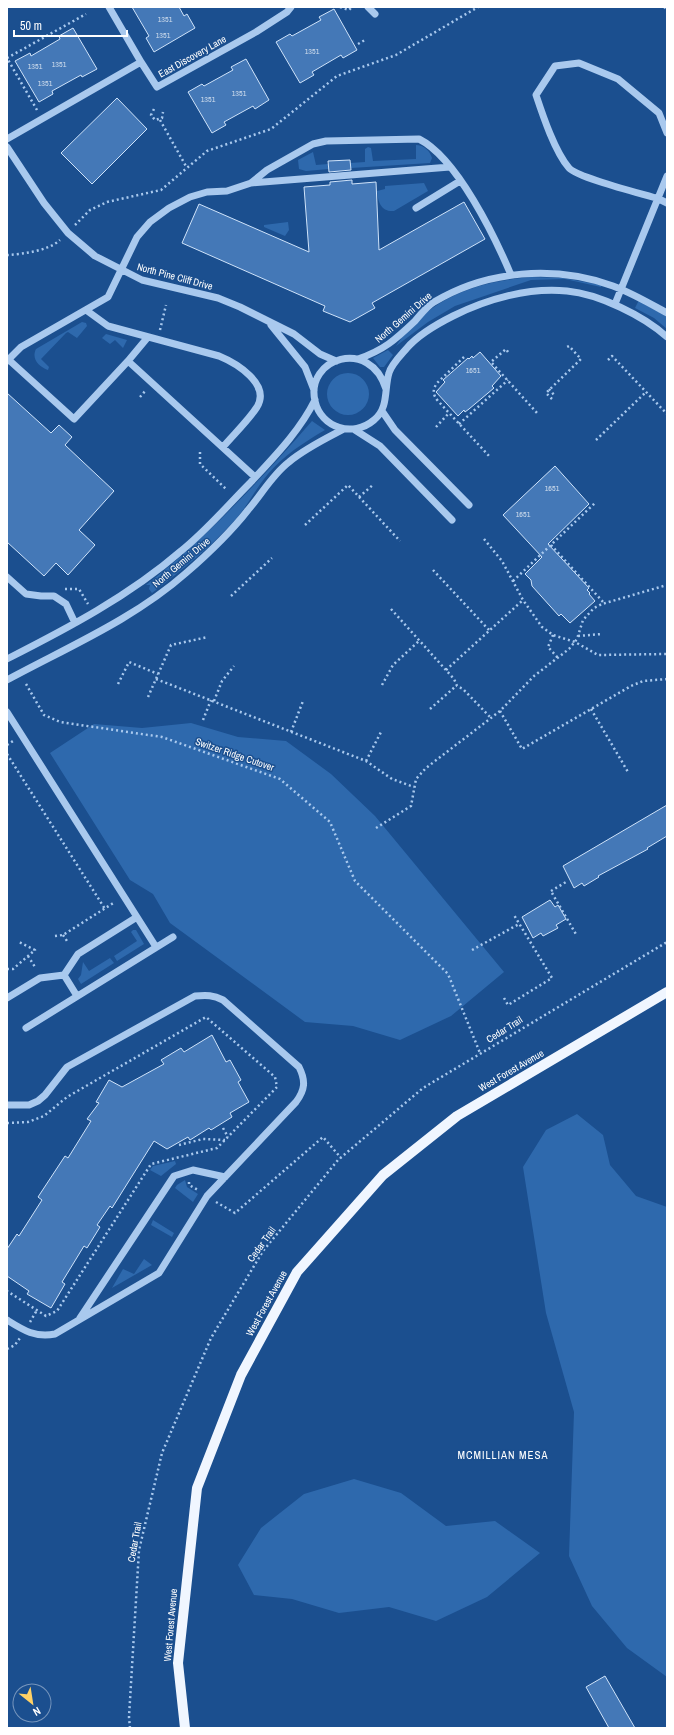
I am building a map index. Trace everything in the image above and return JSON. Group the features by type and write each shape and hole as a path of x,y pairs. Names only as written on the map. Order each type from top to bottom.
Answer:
{"main road":[{"name":"West Forest Avenue","path":"185,1728 178,1663 197,1488 241,1375 297,1272 383,1175 457,1116 667,992"}],"street":[{"path":"7,140 141,62 109,7"},
{"name":"East Discovery Lane","path":"141,62 157,87 256,32 287,12 291,7"},
{"path":"368,7 375,14"},
{"path":"667,133 659,113 618,79 579,63 555,66 536,95 555,144 570,169 589,178 659,199 667,203"},
{"path":"251,183 267,170 313,144 326,141 419,139 430,144 471,195 490,229 511,275"},
{"name":"North Pine Cliff Drive","path":"7,147 44,203 68,233 95,256 142,280 218,298 246,310 269,323 294,334 320,354 336,361"},
{"path":"148,338 74,419 8,360 21,347 108,297 122,271 137,237 150,222 169,208 190,197 207,192 227,191 251,183 450,167"},
{"path":"615,304 659,199 667,176"},
{"path":"416,208 460,181"},
{"name":"North Gemini Drive","path":"336,361 351,358 358,359 384,348 400,336 433,303 462,287 497,277 536,273 583,278 620,289 639,297 667,313"},
{"path":"336,361 321,372 314,390 315,400 318,410 324,419 333,426 355,430 366,426 375,420 382,411 386,400 389,371 408,347 434,326 476,304 522,292 567,291 615,304 657,328 667,337"},
{"path":"86,310 108,326 219,356 232,362 252,377 260,394 257,406 223,447"},
{"name":"North Pine Cliff Drive","path":"269,323 305,367 314,390"},
{"path":"358,359 377,369 383,378 386,389"},
{"path":"128,360 255,477"},
{"name":"North Gemini Drive","path":"7,659 76,623 142,582 182,551 287,444 307,416 315,400"},
{"path":"382,411 395,430 468,506"},
{"name":"North Gemini Drive","path":"7,680 120,620 185,574 228,534 278,472 288,462 308,448 344,429"},
{"path":"355,430 380,446 452,520"},
{"path":"7,577 26,594 54,596 66,604 76,623"},
{"path":"7,712 156,947"},
{"path":"7,998 40,978 64,975 78,954 137,917"},
{"path":"26,1028 173,937"},
{"path":"64,975 77,996"},
{"path":"7,1106 29,1105 38,1101 45,1095 67,1067 195,996 213,995 223,1000 299,1067 303,1076 304,1085 303,1092 296,1102 207,1196 159,1273 55,1334 45,1336 35,1335 24,1331 7,1320"},
{"path":"78,1320 174,1176 186,1171 194,1170 206,1171 225,1177"}],"path":[{"path":"339,7 349,10 352,7"},
{"path":"79,220 90,210 107,202 161,190 207,151 271,129 337,76 396,55 478,7"},
{"path":"37,110 8,58 86,14"},
{"path":"358,44 365,40"},
{"path":"154,109 151,114 152,117 155,120 160,120"},
{"path":"163,112 160,120 187,168"},
{"path":"7,254 20,254 55,245"},
{"path":"157,339 166,305"},
{"path":"552,399 546,392 582,359 569,346 567,347"},
{"path":"508,352 506,349 492,362 537,412"},
{"path":"608,360 612,356 667,414"},
{"path":"464,357 437,383 433,391 435,397 449,414 490,457"},
{"path":"459,424 508,380"},
{"path":"550,389 555,396"},
{"path":"596,440 646,392"},
{"path":"436,427 449,414"},
{"path":"200,452 200,464 226,489"},
{"path":"359,497 374,484"},
{"path":"305,525 348,485 400,541"},
{"path":"513,581 595,503"},
{"path":"484,539 502,561 523,600 542,627 552,635 575,642 598,655 666,654"},
{"path":"551,545 604,603"},
{"path":"231,596 272,558"},
{"path":"433,570 489,630"},
{"path":"376,828 409,809 413,802 414,787 420,774 426,768 500,711 525,684 558,658 575,642 583,620 594,608 604,603 667,585"},
{"path":"65,589 79,589 88,604"},
{"path":"446,670 523,600"},
{"path":"391,609 454,679 456,686"},
{"path":"578,636 602,634"},
{"path":"552,635 548,647 558,658"},
{"path":"148,697 171,645 208,637"},
{"path":"382,684 393,665 420,640"},
{"path":"118,684 129,662 158,674"},
{"path":"203,720 222,681 234,666"},
{"path":"156,679 366,762 392,779 414,787"},
{"path":"500,711 522,749 637,683 667,679"},
{"name":"Switzer Ridge Cutover","path":"26,684 44,715 60,722 162,737 280,779 330,822 355,881 448,974 480,1053"},
{"path":"430,709 456,686"},
{"path":"456,686 463,689 491,718"},
{"path":"291,732 303,701"},
{"path":"591,709 628,772"},
{"path":"366,762 381,732"},
{"path":"7,754 105,909"},
{"path":"566,882 551,892 577,936"},
{"path":"55,936 64,935 124,897"},
{"path":"504,998 508,1005 552,978 514,915"},
{"path":"472,950 519,924"},
{"path":"64,935 67,941"},
{"path":"7,969 13,969 35,950 19,942"},
{"name":"Cedar Trail","path":"130,1728 129,1717 139,1550 162,1454 211,1338 263,1251 341,1158 423,1088 667,942"},
{"path":"28,956 35,967"},
{"path":"7,1123 28,1122 44,1116 67,1097 206,1017 275,1077 277,1087 217,1148 150,1164 57,1311 46,1316 7,1291"},
{"path":"223,1128 227,1138"},
{"path":"179,1145 203,1139 227,1138"},
{"path":"183,1156 189,1185 235,1213 323,1138 341,1158"}],"shaded area":[{"path":"416,145 424,147 430,153 432,158 430,163 351,168 350,163 365,162 365,149 368,147 371,148 373,161 416,159"},
{"path":"313,152 316,165 328,164 329,169 306,171 299,169 298,160"},
{"path":"424,183 428,191 394,211 386,210 379,202 377,191 385,189 385,186"},
{"path":"288,222 289,230 285,236 264,227 264,225"},
{"path":"531,277 562,278 602,285 601,287 565,279 531,280 455,306 428,322 396,346 409,329 423,315 455,295 491,283"},
{"path":"639,300 667,317 667,329 654,318 635,308"},
{"path":"82,322 86,323 87,326 77,338 68,332 66,333 41,359 49,367 48,370 39,365 34,356 36,349"},
{"path":"106,334 127,340 123,348 115,340 110,344 102,338"},
{"path":"388,350 393,355 384,367 380,367 373,358"},
{"path":"348,373 363,379 369,394 363,409 348,415 333,409 327,394 333,379"},
{"path":"312,421 325,430 287,455 274,467 236,519 196,558 152,593 149,589 150,585 146,585 169,567 233,507"},
{"path":"191,723 238,737 286,741 331,774 375,816 504,972 451,1016 400,1040 353,1026 305,1022 170,923 153,894 130,880 50,753 94,724 142,728"},
{"path":"136,930 144,944 117,961 114,956 137,941 131,932"},
{"path":"110,958 114,963 81,984 78,979 81,975 83,962 89,971"},
{"path":"577,1114 603,1135 610,1165 636,1196 667,1207 667,1677 627,1648 592,1606 569,1556 574,1412 546,1313 523,1167 546,1130"},
{"path":"175,1161 176,1164 161,1176 150,1170 153,1166"},
{"path":"185,1180 187,1187 198,1194 193,1202 175,1188"},
{"path":"153,1220 174,1233 172,1237 151,1225"},
{"path":"144,1259 152,1265 112,1288 123,1269 134,1274"},
{"path":"354,1479 401,1493 446,1526 495,1521 540,1553 487,1597 436,1621 389,1607 339,1613 292,1599 254,1595 238,1565 261,1528 304,1494"}],"building":[{"path":"132,7 179,7 184,16 187,14 195,28 154,52 146,38 149,36"},
{"path":"334,9 357,50 343,58 341,55 312,72 314,75 300,83 276,42 290,34 292,36 321,20 319,17"},
{"path":"73,28 97,69 82,77 81,75 52,91 53,94 39,102 15,61 30,53 31,56 60,39 59,36"},
{"path":"246,59 269,100 255,109 253,106 224,122 226,125 212,133 188,92 202,84 204,86 233,70 231,67"},
{"path":"117,98 147,129 92,184 61,153"},
{"path":"350,160 351,170 329,172 328,161"},
{"path":"352,180 352,184 376,182 379,250 464,202 485,239 372,303 375,308 350,322 323,311 325,306 182,243 199,204 309,252 304,187 330,185 330,182"},
{"path":"480,352 501,376 492,386 494,388 469,409 465,412 464,410 458,416 436,392 445,382 443,380 468,358 469,359 472,356 473,358"},
{"path":"7,393 51,433 59,425 72,437 65,445 114,491 79,530 95,545 68,575 56,563 44,576 7,542"},
{"path":"555,466 589,504 548,544 589,588 587,590 595,601 570,623 561,614 559,616 532,586 531,580 525,574 542,557 503,515"},
{"path":"667,805 667,836 647,848 648,849 598,876 599,877 584,886 582,883 574,888 563,866"},
{"path":"550,900 555,907 558,905 566,919 556,925 558,928 543,936 541,933 533,938 522,917"},
{"path":"212,1035 226,1062 230,1060 241,1080 238,1082 249,1102 230,1113 232,1117 211,1130 209,1128 190,1140 188,1137 167,1149 154,1141 112,1208 110,1206 97,1225 100,1227 87,1248 84,1246 62,1282 65,1284 51,1308 27,1294 29,1291 7,1276 7,1249 17,1234 19,1236 42,1200 38,1197 65,1156 68,1158 91,1121 87,1119 99,1103 96,1102 109,1080 122,1087 164,1064 161,1060 181,1048 184,1052"},
{"path":"605,1676 635,1728 609,1728 586,1687"}],"district":[{"name":"MCMILLIAN MESA","path":"503,1455"}]}
